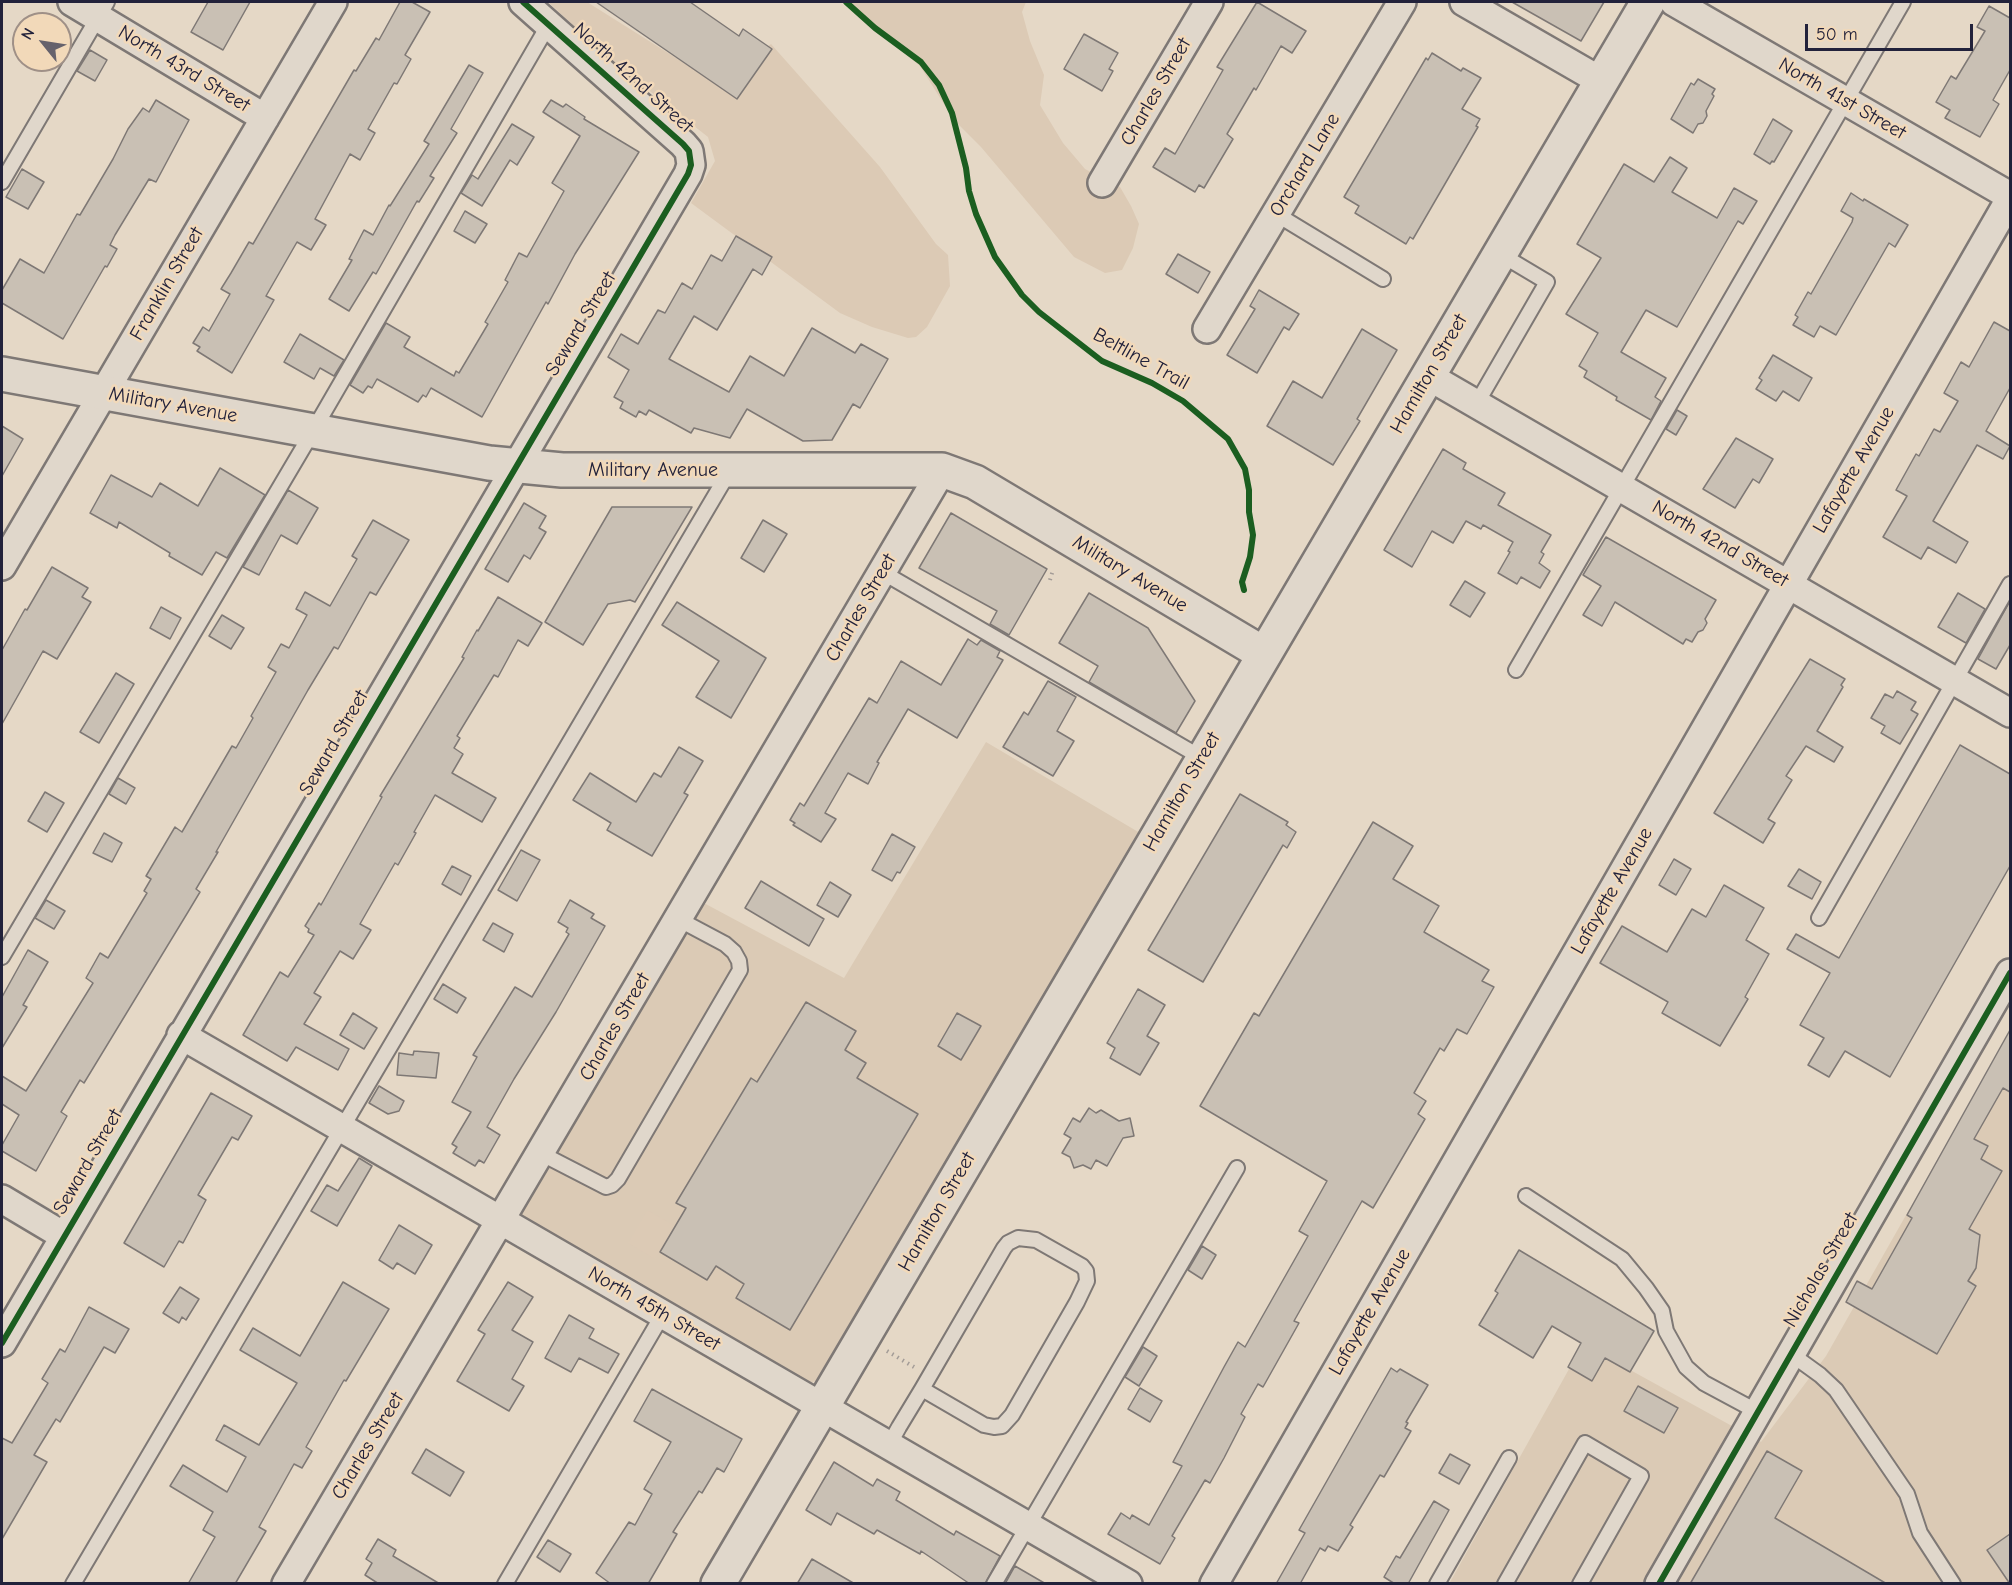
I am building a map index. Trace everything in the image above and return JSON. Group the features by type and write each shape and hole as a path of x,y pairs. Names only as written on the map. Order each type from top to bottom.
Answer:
{"main road":[{"name":"Hamilton Street","path":"718,1584 1648,2"},
{"name":"Military Avenue","path":"2,374 489,463 516,466 562,470 942,470 975,482 1264,654"}],"street":[{"name":"North 43rd Street","path":"72,2 103,9 265,118"},
{"name":"Franklin Street","path":"2,566 333,2"},
{"name":"North 42nd Street","path":"523,2 683,144 689,151 690,158"},
{"name":"Charles Street","path":"1102,183 1209,2"},
{"name":"Orchard Lane","path":"1207,328 1402,2"},
{"path":"1464,2 1601,81"},
{"name":"North 41st Street","path":"1674,2 2010,198"},
{"name":"Seward Street","path":"2,1343 688,174 691,165 690,158"},
{"name":"Lafayette Avenue","path":"1214,1584 2010,198"},
{"name":"North 42nd Street","path":"1428,376 1622,486 2010,713"},
{"name":"Charles Street","path":"286,1584 942,470"},
{"name":"Nicholas Street","path":"1659,1584 2010,973"},
{"name":"North 45th Street","path":"181,1035 1128,1584"},
{"path":"2,1199 64,1236"}],"lane":[{"path":"1516,670 1903,2"},
{"path":"2,182 103,9"},
{"path":"2,957 313,431 549,24"},
{"path":"1276,214 1383,279"},
{"path":"1477,404 1547,282 1500,254"},
{"path":"73,1584 730,470"},
{"path":"882,572 1202,758"},
{"path":"1819,918 2010,584"},
{"path":"540,1153 606,1187 612,1185 624,1169 740,970 739,961 734,952 724,944 678,919"},
{"path":"994,1584 1237,1168"},
{"path":"1526,1196 1622,1259 1647,1288 1662,1311 1666,1330 1686,1367 1704,1383 1758,1412"},
{"path":"889,1445 921,1389 1008,1243 1018,1238 1036,1240 1082,1266 1086,1271 1088,1277 1084,1289 1012,1415 1002,1426 984,1425 921,1389"},
{"path":"505,1584 663,1314"},
{"path":"1791,1354 1836,1390 1907,1494 1920,1533 1953,1584"},
{"path":"1504,1584 1585,1443 1641,1476 1580,1584"},
{"path":"1437,1584 1509,1458"}],"path":[{"path":"1050,580 1053,570"},
{"path":"886,1350 921,1371"}],"shaded area":[{"path":"548,2 587,2 719,85 771,44 880,167 936,244 948,255 950,286 927,327 916,337 908,338 872,327 840,313 691,203 715,161 708,137 613,62"},
{"path":"843,2 1026,2 1022,12 1030,41 1044,75 1040,105 1063,143 1085,169 1120,187 1139,224 1133,248 1122,270 1105,273 1074,257 981,147 954,120 920,66"},
{"path":"986,742 1140,833 816,1381 809,1383 801,1381 523,1219 520,1214 702,902 844,978"},
{"path":"2010,1032 2010,1583 1449,1584 1583,1344 1761,1442 1826,1356"},
{"path":"647,1210 675,1226 655,1259 628,1243"}],"building":[{"path":"208,2 250,2 223,50 191,32"},
{"path":"400,2 412,2 430,12 405,55 411,59 397,84 394,83 368,129 375,133 360,160 350,154 315,219 326,225 311,250 297,242 266,296 274,300 232,373 197,351 200,347 193,343 203,327 209,331 230,294 221,289 249,242 253,244 354,70 356,71 376,38 379,40"},
{"path":"596,2 690,2 739,36 743,29 772,49 737,99"},
{"path":"1257,2 1306,31 1292,53 1281,46 1227,134 1233,139 1204,188 1199,185 1195,192 1153,167 1165,148 1175,154 1223,70 1217,67"},
{"path":"1512,2 1604,2 1581,41"},
{"path":"1989,6 2010,18 2010,70 1993,100 1999,104 1980,137 1945,118 1950,110 1936,102 1951,76 1956,79 1985,31 1977,27"},
{"path":"1084,34 1118,53 1109,69 1113,71 1102,91 1064,69"},
{"path":"90,50 107,60 95,81 77,71"},
{"path":"1432,53 1461,71 1463,68 1481,78 1462,109 1480,119 1476,126 1478,127 1413,239 1410,237 1406,244 1355,213 1359,206 1344,197 1426,58 1428,60"},
{"path":"469,65 483,73 451,129 457,133 430,176 434,178 419,202 417,201 376,274 373,272 349,311 329,299 352,260 349,259 364,230 373,235 389,205 429,144 424,141"},
{"path":"1698,79 1715,89 1706,111 1707,116 1703,123 1698,124 1693,133 1671,119 1691,83 1694,85"},
{"path":"156,100 189,120 156,182 149,179 115,235 110,245 117,249 63,339 2,303 2,290 20,259 44,273 77,214 80,215 113,159 128,129 143,108 149,112"},
{"path":"551,100 563,107 566,104 585,117 584,119 639,152 575,254 548,304 546,302 482,417 431,388 426,397 423,395 418,402 377,379 372,388 368,386 363,393 350,385 386,323 410,337 404,347 454,376 456,371 459,373 488,324 485,322 508,282 505,280 519,253 527,257 564,191 552,183 580,136 543,112"},
{"path":"1773,119 1792,131 1774,162 1770,164 1754,154"},
{"path":"512,124 534,137 517,165 510,160 482,206 461,193 472,175 478,179"},
{"path":"1670,157 1687,168 1672,192 1717,218 1734,188 1757,201 1743,224 1738,221 1677,327 1646,310 1621,352 1666,378 1655,397 1661,401 1651,420 1616,400 1617,397 1584,377 1587,371 1579,366 1598,333 1566,314 1601,258 1577,244 1624,164 1654,182"},
{"path":"22,169 44,182 28,209 6,197"},
{"path":"1851,193 1908,225 1895,247 1889,243 1836,335 1820,326 1814,337 1793,325 1798,317 1795,315 1808,292 1811,294 1852,222 1853,218 1841,211"},
{"path":"465,211 487,224 475,243 454,231"},
{"path":"736,236 772,257 762,275 753,269 717,330 694,316 669,359 729,392 750,356 784,376 812,328 855,353 861,344 888,359 860,408 853,404 832,440 803,441 747,409 730,438 694,428 691,433 649,410 646,415 639,411 636,417 620,408 623,402 614,397 629,370 608,357 621,334 638,344 658,310 665,313 682,283 692,289 711,255 722,261"},
{"path":"1178,254 1210,272 1198,293 1166,274"},
{"path":"1259,290 1299,314 1289,330 1284,327 1257,373 1227,355 1255,309 1250,306"},
{"path":"1994,322 2010,331 2010,388 1986,431 2010,446 2003,459 1977,445 1933,521 1968,542 1956,563 1928,547 1921,559 1883,537 1907,496 1896,490 1916,454 1919,456 1934,429 1940,432 1958,401 1944,393 1961,362 1969,367"},
{"path":"1362,329 1397,350 1357,419 1360,421 1333,465 1267,426 1293,381 1322,398"},
{"path":"300,334 344,360 334,376 320,368 314,379 284,362"},
{"path":"1773,355 1812,378 1799,401 1783,391 1776,401 1756,389 1762,380 1759,378"},
{"path":"1677,410 1687,416 1676,435 1666,429"},
{"path":"2,426 23,439 2,476"},
{"path":"1736,438 1773,459 1759,483 1753,479 1735,508 1703,489"},
{"path":"1443,449 1466,463 1463,469 1505,493 1498,505 1551,535 1541,552 1544,554 1539,563 1550,571 1540,588 1521,577 1517,584 1498,573 1513,542 1483,525 1481,529 1466,521 1453,543 1432,531 1412,567 1384,550"},
{"path":"220,468 265,495 227,558 216,552 202,575 119,522 117,528 90,513 111,475 152,497 160,483 198,506"},
{"path":"288,490 318,508 297,544 281,535 259,575 243,567"},
{"path":"524,503 546,516 539,528 546,532 530,559 524,555 508,582 485,569"},
{"path":"612,507 692,507 635,602 630,600 608,604 583,645 545,622"},
{"path":"951,513 1047,569 1009,635 990,624 997,611 919,568"},
{"path":"373,520 409,540 376,595 370,592 338,649 334,647 308,690 196,889 200,892 84,1083 80,1080 61,1112 67,1116 36,1171 2,1151 2,1145 19,1115 2,1104 2,1076 26,1091 93,983 86,978 100,953 108,958 147,893 144,891 151,879 146,876 175,827 182,832 232,746 236,748 253,718 251,716 276,672 268,667 281,644 289,648 307,615 296,609 305,592 330,606 357,559 352,556"},
{"path":"763,520 787,534 764,572 741,558"},
{"path":"1606,537 1716,600 1705,619 1707,623 1703,630 1698,632 1692,642 1686,639 1683,644 1615,602 1602,626 1583,615 1601,586 1583,575"},
{"path":"52,567 88,588 82,597 91,602 57,659 43,651 2,724 2,650"},
{"path":"1465,581 1485,593 1470,617 1450,605"},
{"path":"1089,593 1148,628 1195,701 1176,733 1089,682 1098,666 1059,643"},
{"path":"1958,593 1985,609 1966,643 1938,627"},
{"path":"498,597 542,623 528,646 518,640 498,677 494,675 457,736 460,738 454,748 463,754 452,773 496,798 482,822 435,795 398,865 395,863 360,924 371,930 353,959 340,951 314,993 321,997 304,1024 349,1049 338,1070 296,1047 287,1061 243,1035 280,972 288,977 314,935 308,932 309,929 305,926 319,903 321,905 382,797 380,796 464,658 462,657 477,630"},
{"path":"2010,601 2010,645 1996,669 1978,659"},
{"path":"677,602 766,658 731,718 696,697 719,661 662,625"},
{"path":"161,607 181,618 170,639 150,628"},
{"path":"222,615 244,628 231,649 209,636"},
{"path":"968,639 977,645 981,640 1000,651 997,657 1003,660 957,738 908,709 877,762 879,763 868,784 848,773 825,813 836,819 821,842 793,825 795,823 790,820 800,803 804,806 869,698 877,703 901,661 941,685"},
{"path":"1810,659 1845,679 1841,685 1843,687 1817,731 1843,747 1834,762 1806,746 1786,776 1792,780 1768,819 1775,823 1763,843 1714,813"},
{"path":"116,673 134,684 99,743 80,732"},
{"path":"1048,681 1076,697 1057,731 1074,741 1053,776 1003,747 1024,712 1028,715"},
{"path":"1897,691 1916,702 1911,710 1918,714 1900,744 1881,733 1885,726 1871,718 1885,694 1893,698"},
{"path":"1960,745 2010,774 2010,866 1890,1077 1845,1051 1829,1077 1808,1065 1824,1038 1800,1025 1830,973 1787,949 1796,934 1839,958"},
{"path":"679,747 703,761 684,793 688,795 652,856 607,830 611,823 573,800 590,773 636,802 654,773 661,777"},
{"path":"118,778 135,788 126,804 109,794"},
{"path":"45,792 64,803 47,832 28,821"},
{"path":"1240,794 1288,822 1286,825 1296,832 1287,848 1283,845 1203,982 1148,950"},
{"path":"1373,822 1413,846 1393,879 1439,906 1424,932 1489,970 1482,981 1494,987 1467,1034 1457,1029 1444,1051 1440,1048 1414,1093 1426,1101 1418,1114 1425,1119 1373,1208 1362,1201 1294,1321 1299,1323 1263,1387 1258,1384 1241,1414 1245,1417 1224,1458 1210,1483 1205,1480 1172,1536 1175,1538 1160,1564 1108,1534 1121,1513 1130,1519 1132,1515 1149,1525 1182,1466 1173,1462 1224,1367 1238,1342 1245,1347 1308,1236 1299,1231 1327,1181 1200,1106 1254,1013 1259,1016"},
{"path":"104,833 122,843 112,862 93,853"},
{"path":"892,834 915,847 900,873 897,872 892,881 872,870"},
{"path":"521,850 540,860 517,901 498,890"},
{"path":"1674,859 1691,869 1676,895 1659,885"},
{"path":"452,866 471,876 461,895 442,884"},
{"path":"1799,869 1821,882 1812,899 1788,886"},
{"path":"761,881 824,919 809,946 745,908"},
{"path":"830,882 851,895 838,917 817,905"},
{"path":"1724,885 1764,908 1746,940 1769,954 1745,997 1748,999 1720,1046 1662,1013 1668,1002 1600,963 1622,926 1667,952 1692,909 1706,917"},
{"path":"46,900 65,911 54,929 35,918"},
{"path":"570,900 594,914 591,918 605,926 487,1127 500,1135 484,1163 479,1160 475,1166 453,1153 457,1147 452,1144 471,1112 452,1102 477,1057 473,1055 515,987 532,997 569,934 566,932 568,928 558,922"},
{"path":"493,923 513,934 504,952 483,940"},
{"path":"28,950 48,962 23,1005 27,1007 2,1048 2,997"},
{"path":"443,984 466,998 457,1013 434,999"},
{"path":"1138,989 1165,1005 1147,1036 1159,1043 1140,1075 1110,1058 1115,1048 1107,1043"},
{"path":"806,1002 856,1031 845,1050 866,1063 857,1078 918,1114 790,1330 736,1298 744,1284 716,1266 707,1280 660,1252 686,1208 676,1203 751,1078 757,1082"},
{"path":"353,1013 377,1028 364,1049 340,1035"},
{"path":"957,1013 981,1026 961,1060 938,1046"},
{"path":"2010,1030 2010,1092 2003,1088 1974,1139 1988,1146 1981,1159 2002,1171 1969,1229 1980,1235 1976,1268 1968,1281 1976,1286 1937,1354 1846,1302 1857,1281 1872,1289 1912,1218 1907,1215"},
{"path":"414,1051 439,1053 436,1078 397,1075 399,1053 413,1055"},
{"path":"379,1086 404,1101 399,1111 388,1114 369,1103"},
{"path":"211,1093 252,1116 238,1140 232,1137 198,1195 206,1200 183,1243 179,1241 164,1267 124,1243"},
{"path":"1089,1108 1096,1113 1101,1110 1119,1121 1130,1118 1134,1136 1123,1138 1107,1166 1096,1160 1091,1169 1083,1165 1074,1168 1070,1157 1062,1153 1071,1138 1064,1134 1073,1118 1080,1122"},
{"path":"359,1158 372,1166 337,1226 311,1211 327,1185 338,1191"},
{"path":"399,1225 432,1245 415,1274 397,1263 393,1269 379,1260"},
{"path":"1202,1246 1216,1255 1202,1279 1188,1270"},
{"path":"1519,1250 1654,1331 1630,1372 1605,1358 1592,1381 1568,1367 1581,1343 1552,1326 1533,1358 1479,1325 1498,1293 1495,1291"},
{"path":"343,1282 389,1309 346,1381 344,1380 306,1447 312,1451 302,1468 294,1464 259,1527 266,1531 235,1584 188,1584 215,1537 203,1530 213,1512 170,1486 183,1465 227,1492 246,1457 216,1440 224,1425 259,1445 297,1383 240,1350 253,1328 300,1356"},
{"path":"508,1282 533,1297 512,1330 533,1342 512,1379 524,1386 509,1411 457,1381 485,1334 478,1330"},
{"path":"180,1287 199,1299 186,1320 182,1317 179,1323 163,1313"},
{"path":"89,1307 129,1329 115,1353 104,1347 60,1422 56,1419 34,1455 47,1462 2,1539 2,1438 12,1443 48,1383 42,1379 60,1349 65,1352"},
{"path":"569,1315 594,1329 589,1338 619,1354 608,1373 579,1358 571,1372 545,1358"},
{"path":"1143,1347 1157,1356 1139,1386 1125,1377"},
{"path":"1391,1368 1397,1372 1400,1369 1428,1385 1406,1422 1408,1423 1405,1428 1411,1431 1384,1477 1380,1475 1350,1525 1353,1527 1338,1551 1328,1546 1325,1551 1320,1548 1300,1584 1276,1584 1305,1533 1299,1530"},
{"path":"1638,1386 1678,1408 1664,1433 1624,1411"},
{"path":"1140,1388 1162,1401 1150,1422 1128,1409"},
{"path":"652,1389 742,1439 724,1472 717,1468 702,1493 699,1491 673,1532 677,1534 648,1584 611,1584 596,1573 629,1522 635,1525 652,1494 644,1489 671,1442 634,1421"},
{"path":"426,1449 464,1472 450,1496 412,1473"},
{"path":"1767,1451 1802,1471 1775,1518 1887,1584 1690,1584"},
{"path":"1450,1454 1470,1465 1459,1484 1439,1473"},
{"path":"834,1462 873,1486 877,1479 900,1492 896,1500 954,1535 956,1531 1000,1556 985,1584 970,1584 921,1551 920,1554 877,1530 874,1534 837,1513 831,1525 806,1510"},
{"path":"1434,1501 1449,1510 1408,1584 1395,1584 1384,1577 1396,1556 1400,1558"},
{"path":"2010,1534 2010,1584 1987,1550"},
{"path":"378,1539 396,1550 393,1556 440,1584 379,1584 365,1575 372,1563 366,1559"},
{"path":"548,1540 571,1554 560,1572 537,1557"},
{"path":"812,1559 855,1584 797,1584"},
{"path":"1015,1566 1046,1584 1005,1584"}],"cycle path":[{"path":"2,1343 688,174 691,165 689,151 683,144 523,2"},
{"name":"Beltline Trail","path":"846,2 875,28 921,62 939,85 952,113 976,214 995,257 1022,295 1039,312 1102,361 1152,383 1183,401 1228,439 1245,469 1249,490 1249,512 1253,535 1250,557 1242,582 1244,590"},
{"path":"1659,1584 2010,973"}]}
